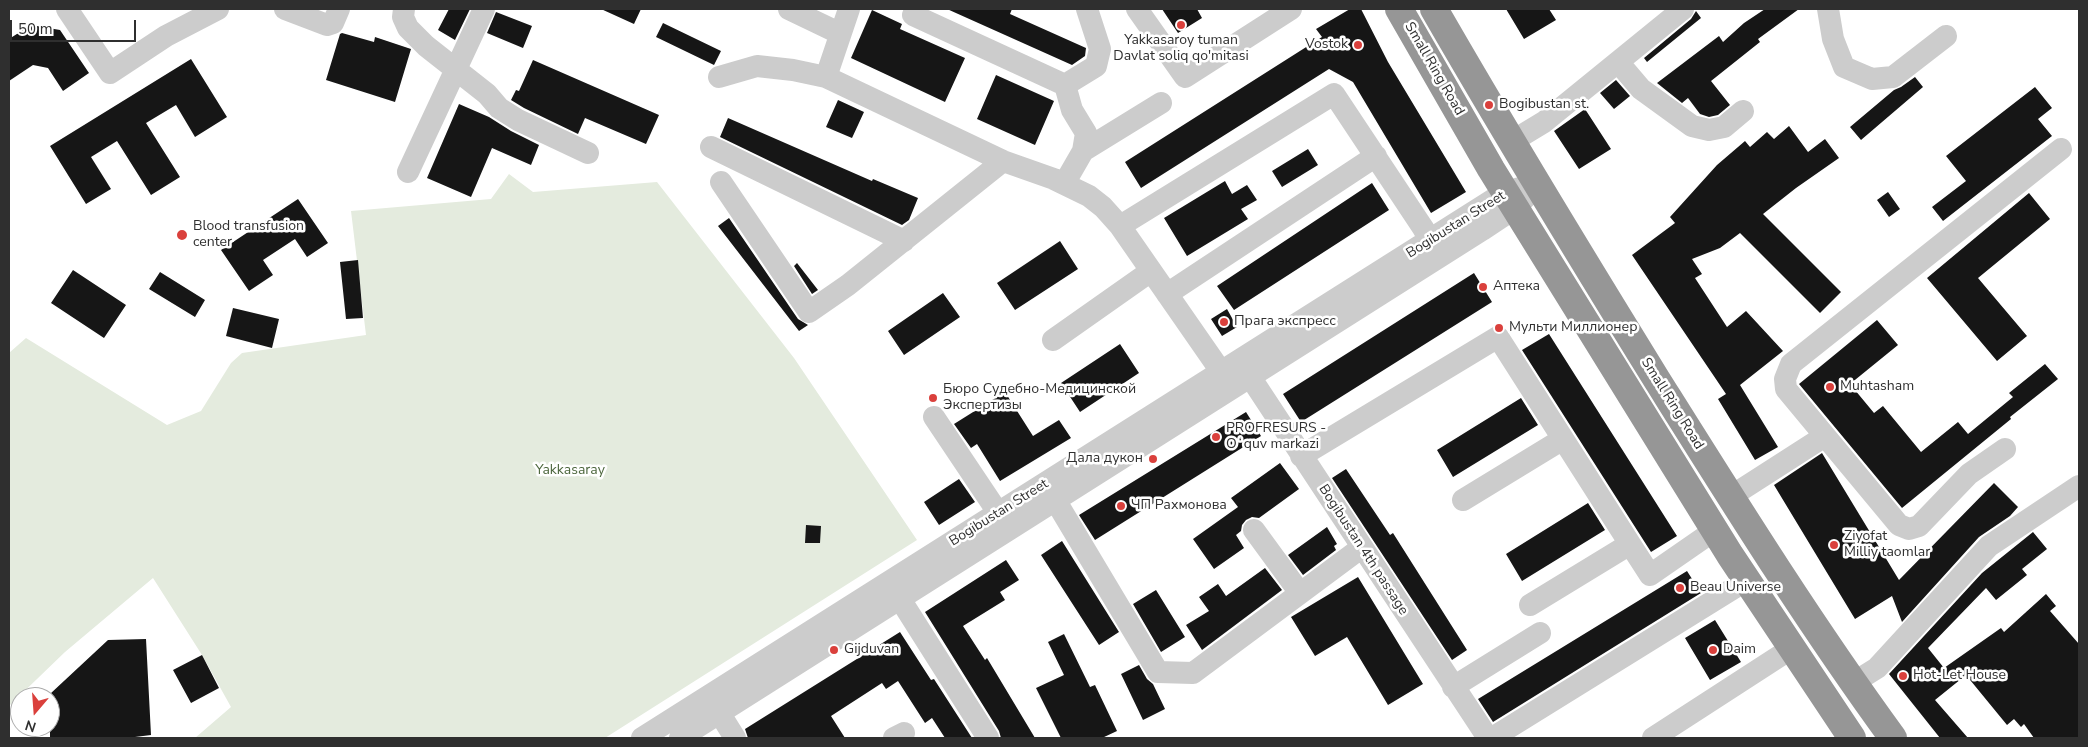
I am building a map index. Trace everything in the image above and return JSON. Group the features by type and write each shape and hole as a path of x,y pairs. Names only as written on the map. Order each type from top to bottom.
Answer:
{"highway":[{"name":"Small Ring Road","path":"1400,9 1510,200 1715,530 1792,648 1854,738"},
{"name":"Small Ring Road","path":"1434,9 1536,184 1730,497 1853,683 1887,730"},
{"path":"1854,738 1887,730"}],"street":[{"path":"67,9 110,73 166,36 218,9"},
{"path":"285,9 327,26 333,22 339,9"},
{"path":"404,9 403,17 408,28 426,46 487,94 499,108 518,120 588,153"},
{"path":"408,172 484,9"},
{"path":"789,9 839,32"},
{"path":"826,77 839,32 849,9"},
{"path":"1064,85 1096,66 1100,49 1087,9"},
{"path":"1137,9 1185,78 1291,9"},
{"path":"1511,142 1544,122 1683,9"},
{"path":"1828,9 1832,39 1844,67 1872,79 1893,77 1946,36"},
{"path":"914,15 1064,85 1072,110 1086,133 1083,151 1064,184"},
{"path":"1618,62 1641,88 1692,126 1709,130 1724,127 1743,111"},
{"name":"Bogibustan 4th passage","path":"719,77 757,66 794,70 826,77 1003,160 1064,184 1089,196 1103,207 1120,226 1167,294 1236,374 1301,456 1488,738"},
{"path":"1120,226 1334,94 1435,248"},
{"path":"1083,151 1161,103"},
{"path":"711,147 904,241"},
{"path":"2005,449 1968,474 1919,526 1909,529 1899,525 1786,389 1785,379 1791,364 2061,149"},
{"path":"1167,294 1376,156"},
{"path":"721,182 809,312 848,285 1003,160"},
{"name":"Bogibustan Street","path":"680,738 714,705 1536,184"},
{"path":"1053,340 1152,271"},
{"path":"1301,456 1498,337 1650,575 1715,530"},
{"path":"934,417 1004,521"},
{"path":"1730,497 1825,436"},
{"path":"1463,500 1563,439"},
{"path":"1853,683 1877,668 1989,546 2079,486"},
{"path":"1050,492 1158,672 1193,673 1361,548"},
{"name":"Bogibustan Street","path":"642,738 714,705 900,599 1004,521"},
{"path":"1254,530 1300,594"},
{"path":"1530,604 1630,544"},
{"path":"1492,738 1747,580"},
{"path":"900,599 988,738"},
{"path":"1453,687 1540,633"},
{"path":"1653,738 1792,648"},
{"path":"714,705 735,738"}],"green space":[{"name":"Yakkasaray","path":"509,174 533,192 657,182 794,358 917,540 605,738 195,738 231,707 202,655 153,578 65,652 29,687 10,687 9,706 9,353 26,338 167,425 201,411 231,363 242,353 366,335 351,211 491,199"}],"building":[{"path":"449,9 470,9 455,40 438,30"},
{"path":"601,9 641,9 634,24"},
{"path":"947,9 1012,9 1010,14 1086,48 1085,56 1072,65"},
{"name":"Yakkasaroy tuman Davlat soliq qo'mitasi","path":"1162,9 1197,9 1202,18 1178,33"},
{"path":"1350,9 1361,9 1388,62 1466,192 1431,213 1353,82 1329,69 1141,188 1125,162 1322,37 1316,29"},
{"path":"1506,9 1549,9 1556,20 1524,39"},
{"path":"1765,9 1799,9 1758,39 1760,42 1711,81 1730,105 1718,115 1709,117 1700,114 1688,98 1682,103 1657,83 1719,36 1723,42 1744,23"},
{"path":"872,10 902,24 900,29 965,58 945,102 851,58"},
{"path":"1696,11 1701,18 1647,62 1644,58 1691,19"},
{"path":"496,12 532,26 523,48 487,33"},
{"path":"663,23 721,51 714,65 656,37"},
{"path":"31,25 60,30 89,73 63,91 48,68 33,65 9,81 9,39"},
{"path":"340,34 374,42 375,37 411,49 395,102 326,80"},
{"path":"191,59 227,117 195,137 176,105 146,123 180,177 151,195 117,141 91,157 111,189 86,204 50,146"},
{"path":"533,60 659,115 646,144 585,118 578,134 511,100 516,90 519,91"},
{"path":"996,75 1054,101 1035,145 977,119"},
{"path":"1915,77 1923,87 1861,140 1850,127 1894,90"},
{"path":"1616,80 1630,96 1614,109 1600,93"},
{"path":"2035,87 2052,108 2038,119 2052,136 1943,221 1932,207 1966,181 1946,156"},
{"path":"838,100 864,112 852,138 826,127"},
{"path":"459,104 489,117 539,145 531,165 492,148 471,197 427,178"},
{"path":"1585,109 1611,149 1579,169 1554,131"},
{"path":"728,118 872,181 873,179 918,198 909,220 902,225 720,137"},
{"path":"1789,126 1808,152 1825,139 1839,158 1763,214 1841,292 1820,313 1740,233 1720,248 1692,259 1702,274 1695,278 1727,327 1746,311 1783,351 1740,385 1778,447 1755,460 1718,399 1726,394 1632,255 1675,223 1670,217 1717,165 1745,141 1750,147 1767,132 1774,139"},
{"path":"1308,149 1318,165 1282,187 1272,171"},
{"path":"1225,181 1232,194 1247,185 1257,200 1241,209 1248,219 1187,256 1164,218"},
{"path":"1372,183 1389,210 1234,310 1217,286"},
{"path":"1888,192 1900,209 1889,217 1877,200"},
{"path":"2029,193 2050,219 1978,278 2027,336 1997,361 1927,278"},
{"path":"298,199 328,243 307,257 295,239 263,260 273,275 249,291 221,250"},
{"path":"729,218 798,319 808,325 799,331 718,226"},
{"path":"1060,241 1078,269 1015,310 997,283"},
{"path":"358,260 363,318 346,319 340,262"},
{"path":"797,263 818,290 812,294 794,266"},
{"path":"73,270 126,305 104,338 51,303"},
{"path":"160,272 205,300 195,317 149,289"},
{"path":"1474,273 1492,302 1301,422 1283,394"},
{"path":"943,293 960,317 904,355 888,331"},
{"path":"233,308 279,319 272,348 226,336"},
{"path":"1227,309 1237,327 1222,336 1211,319"},
{"path":"1877,320 1898,345 1850,384 1874,413 1883,406 1921,452 1958,422 1968,434 2013,397 2009,393 2045,364 2058,379 1902,508 1799,384"},
{"path":"1549,334 1677,536 1651,552 1522,350"},
{"path":"1120,344 1139,373 1080,412 1061,383"},
{"path":"1005,392 1033,436 1059,420 1071,438 1000,481 977,444 971,448 954,424"},
{"path":"1521,398 1538,425 1453,477 1437,450"},
{"path":"1246,412 1261,436 1095,540 1079,515"},
{"path":"1822,453 1899,580 1994,483 2018,507 2010,516 1979,537 1902,622 1892,596 1855,619 1774,485"},
{"path":"1280,463 1299,489 1259,518 1252,517 1246,520 1242,525 1241,531 1236,535 1244,548 1214,569 1193,539 1238,507 1231,498"},
{"path":"1346,469 1390,535 1393,533 1467,650 1452,660 1332,478"},
{"path":"959,479 975,502 939,525 924,502"},
{"path":"1588,503 1605,530 1522,581 1506,554"},
{"path":"806,525 821,526 820,543 805,543"},
{"path":"1327,527 1337,544 1334,546 1336,550 1303,575 1288,555"},
{"path":"2033,532 2047,549 2022,569 2027,575 1996,600 1986,588 1928,648 1944,668 2001,628 2004,632 2046,594 2056,606 2050,611 2079,644 2079,738 2034,738 2024,724 2021,727 2014,719 2007,725 1966,675 1935,700 1968,738 1940,738 1889,674 1982,573"},
{"path":"1062,541 1119,632 1099,645 1041,555"},
{"path":"1006,560 1019,580 1000,592 1005,600 963,626 985,660 987,658 1035,738 1001,738 999,731 925,612"},
{"path":"1265,568 1282,590 1202,650 1186,625 1209,611 1199,597 1218,584 1226,596"},
{"path":"1687,571 1701,593 1493,722 1478,699"},
{"path":"1358,577 1423,684 1388,705 1347,637 1315,656 1291,617"},
{"path":"1156,590 1185,637 1161,652 1133,604"},
{"path":"1715,620 1741,662 1710,680 1685,638"},
{"path":"900,632 931,680 934,679 972,738 945,738 932,718 925,723 898,681 886,689 882,683 831,716 845,738 748,738 745,729"},
{"path":"1064,634 1090,687 1095,685 1117,731 1102,738 1061,738 1036,688 1064,675 1048,642"},
{"path":"146,639 151,735 127,738 50,738 60,737 60,687 58,687 108,640"},
{"path":"202,655 219,688 191,703 173,670"},
{"path":"1139,665 1147,679 1153,684 1165,709 1143,720 1121,674"}],"place":[{"name":"Yakkasaroy tuman Davlat soliq qo'mitasi","path":"1181,25"},
{"name":"Vostok","path":"1358,45"},
{"name":"Bogibustan st.","path":"1489,105"},
{"name":"Blood transfusion center","path":"182,235"},
{"name":"Аптека","path":"1483,287"},
{"name":"Прага экспресс","path":"1224,322"},
{"name":"Мульти Миллионер","path":"1499,328"},
{"name":"Muhtasham","path":"1830,387"},
{"name":"Бюро Судебно-Медицинской Экспертизы","path":"933,398"},
{"name":"PROFRESURS - Oʻquv markazi","path":"1216,437"},
{"name":"Дала дукон","path":"1153,459"},
{"name":"ЧП Рахмонова","path":"1121,506"},
{"name":"Ziyofat Milliy taomlar","path":"1834,545"},
{"name":"Beau Universe","path":"1680,588"},
{"name":"Gijduvan","path":"834,650"},
{"name":"Daim","path":"1713,650"},
{"name":"Hot-Let House","path":"1903,676"}]}
